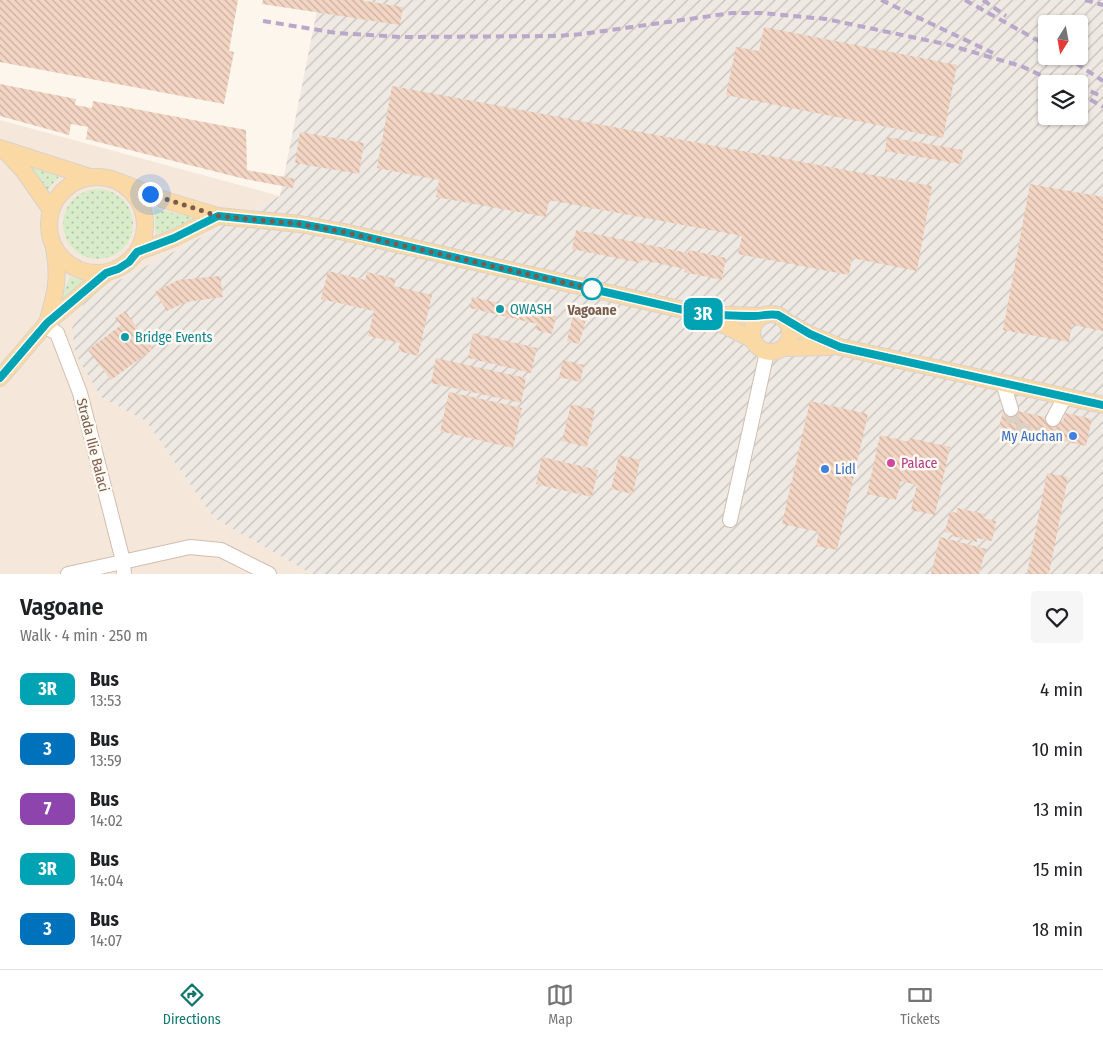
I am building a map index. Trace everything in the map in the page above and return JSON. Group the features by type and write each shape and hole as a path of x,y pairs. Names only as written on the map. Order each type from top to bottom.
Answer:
{"main road":[{"path":"2,149 90,177 120,182 165,200 218,216 300,224 344,232 701,314 731,327 753,340 761,350 767,352 784,348 809,346 840,347 1103,406"},
{"path":"2,149 24,170 51,210"},
{"path":"45,325 58,279 53,246 49,234 48,222 51,210 56,198 66,188 77,181 90,177"},
{"path":"0,378 45,325 106,273 124,265 137,252 144,237 145,221 141,206 132,192 120,182"},
{"path":"137,252 174,238 218,216"},
{"path":"53,246 69,265 93,274 106,273"},
{"path":"701,314 778,315 810,334 840,347"},
{"path":"753,340 752,329 762,316"},
{"path":"784,348 790,338 790,327 787,322"}],"street":[{"name":"Strada Ilie Balaci","path":"45,325 57,333 80,393 124,568"},
{"path":"730,520 767,352"},
{"path":"1003,383 1011,409"},
{"path":"1053,419 1065,397"},
{"path":"68,574 124,568 190,547 221,550 262,572"}],"shaded area":[{"path":"319,0 1103,0 1103,574 312,574 214,518 146,421 101,397 76,355 72,328 87,297 280,196"},
{"path":"0,120 280,196 87,297 101,397 146,421 214,518 312,574 0,574"}],"green space":[{"path":"23,159 59,177 45,192 38,176"},
{"path":"98,189 111,192 123,199 130,211 133,224 130,237 123,249 111,256 98,259 85,256 73,249 66,237 63,224 66,211 73,199 85,192"},
{"path":"154,208 177,214 210,217 156,234"},
{"path":"70,277 84,281 55,310"}],"building":[{"path":"0,0 238,0 229,51 234,52 224,104 0,62"},
{"path":"263,0 359,0 403,7 400,25 262,4"},
{"path":"764,27 957,65 943,138 726,95 736,47 759,51"},
{"path":"0,84 76,99 75,105 92,108 93,101 246,130 247,170 295,179 293,188 245,179 86,139 88,127 71,124 69,135 0,116"},
{"path":"392,86 932,186 917,271 852,258 849,275 738,254 742,236 549,200 546,217 436,197 439,180 377,168"},
{"path":"300,132 364,143 359,174 295,163"},
{"path":"887,137 963,150 961,164 885,151"},
{"path":"1030,184 1103,197 1103,331 1072,325 1069,342 1003,330"},
{"path":"576,230 688,253 689,250 726,258 722,280 684,272 685,269 642,260 641,263 572,249"},
{"path":"328,271 365,280 367,272 396,279 394,286 432,295 418,356 398,351 400,343 368,336 374,311 321,299"},
{"path":"220,276 223,297 186,302 167,311 155,292 178,280"},
{"name":"QWASH","path":"472,297 556,316 552,334 536,330 537,324 470,308"},
{"path":"575,306 589,309 579,344 567,341"},
{"name":"Bridge Events","path":"125,311 153,349 111,380 88,350 121,325 115,318"},
{"path":"473,333 537,348 531,373 468,358"},
{"path":"436,358 526,378 521,403 431,383"},
{"path":"563,360 584,365 580,382 559,377"},
{"path":"449,392 522,408 513,448 440,431"},
{"name":"Lidl","path":"810,401 868,414 837,550 816,546 819,532 782,524"},
{"path":"571,404 595,410 587,447 562,441"},
{"path":"1004,408 1063,421 1065,413 1092,419 1086,446 999,427"},
{"path":"880,435 909,442 910,438 950,447 935,515 911,510 917,485 901,481 896,500 867,494"},
{"path":"619,455 640,460 633,494 611,489"},
{"path":"542,457 598,470 592,497 536,484"},
{"path":"1047,473 1068,477 1049,574 1027,574"},
{"path":"957,508 984,514 983,518 996,521 992,541 977,538 977,542 952,536 953,533 945,532 950,511 957,513"},
{"path":"940,537 986,549 979,574 931,574"}],"tunnel":[{"path":"1011,409 1014,428 1045,435 1053,419"}],"railway":[{"path":"881,0 993,53"},
{"path":"965,0 1038,41"},
{"path":"983,0 1006,16"},
{"path":"1085,0 1103,5"},
{"path":"263,21 337,33 401,37 557,36 732,13 762,13 826,19 945,44 1021,66 1040,75"},
{"path":"1079,65 1103,81"},
{"path":"1088,90 1103,97"},
{"path":"1088,98 1103,107"}],"bus line":[{"name":"3R","path":"0,378 47,323 106,273 118,269 129,262 137,252 174,238 218,216 300,224 344,232 701,314 733,316 778,315 810,334 840,347 1103,405"}],"place":[{"name":"Vagoane","path":"592,289"},
{"name":"QWASH","path":"500,309"},
{"name":"Bridge Events","path":"125,337"},
{"name":"My Auchan","path":"1073,436"},
{"name":"Palace","path":"891,463"},
{"name":"Lidl","path":"825,469"}],"route":[{"path":"150,194 218,216 300,224 344,232 592,289"}]}
